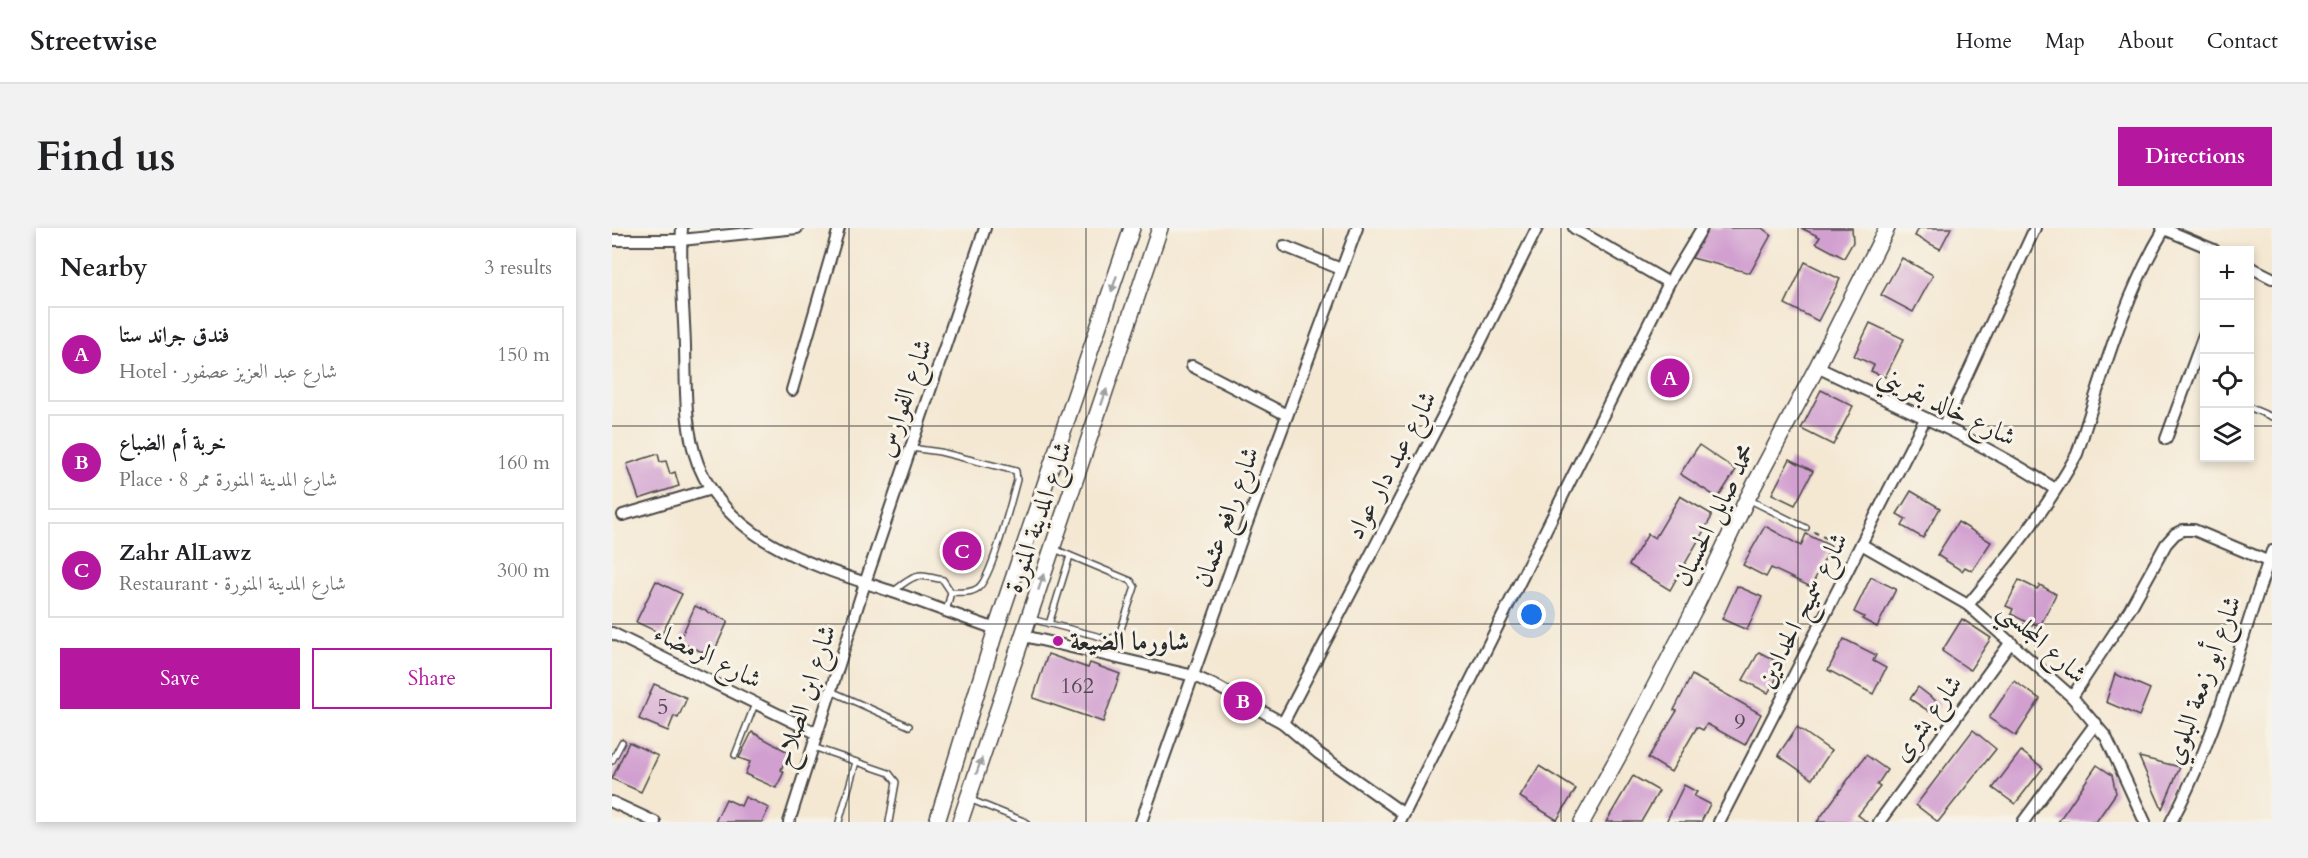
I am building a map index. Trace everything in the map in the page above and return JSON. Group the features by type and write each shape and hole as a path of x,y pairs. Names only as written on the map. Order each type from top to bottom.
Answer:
{"main road":[{"name":"شارع المدينة المنورة","path":"937,822 996,629 1132,228"},
{"name":"شارع المدينة المنورة","path":"960,822 1160,228"},
{"name":"محمد صايل الحسبان","path":"1582,822 1689,621 1747,499 1817,368 1887,228"}],"street":[{"path":"682,228 688,412 692,441 699,464 711,489 738,521 760,538 797,558 996,629"},
{"path":"612,240 681,240 797,228"},
{"path":"792,390 839,228"},
{"name":"شارع الفوارس","path":"865,583 985,228"},
{"name":"شارع رافع عثمان","path":"1141,822 1287,415 1357,228"},
{"name":"شارع عبد دار عواد","path":"1282,723 1458,387 1537,228"},
{"path":"1574,228 1592,232 1669,283"},
{"path":"1024,636 1194,676 1218,687 1282,723 1402,818 1669,283 1702,228"},
{"path":"1943,427 2036,228"},
{"path":"1968,605 2055,489 2077,454 2118,329 2163,228 2205,246"},
{"path":"1284,246 1341,269"},
{"path":"2254,269 2272,278"},
{"path":"2166,439 2200,348"},
{"path":"1192,366 1287,415"},
{"name":"شارع خالد بقريني","path":"1817,368 1943,427 2010,462 2055,489"},
{"name":"شارع سميح الحدادين","path":"1719,822 1925,419"},
{"path":"623,515 711,489"},
{"path":"2072,698 2130,609 2166,544 2175,534 2183,530 2194,530 2271,558"},
{"name":"شارع المجلسي","path":"1858,549 1968,605 2072,698 2096,723 2114,753 2145,822"},
{"name":"شارع أبو زمعة البلوي","path":"2170,822 2207,741 2271,558"},
{"name":"شارع ابن الصلاح","path":"789,822 865,583"},
{"name":"شارع الرمضاء","path":"612,633 816,733"},
{"name":"شارع بشرى","path":"1879,822 2012,642"},
{"path":"2023,822 2096,723"},
{"path":"612,802 639,819 656,822"}],"lane":[{"path":"2254,409 2272,417"},
{"path":"911,448 940,452 1016,471 1017,480 991,565 979,588 969,592 951,592"},
{"path":"1747,499 1806,528"},
{"path":"1029,619 1109,639 1119,635 1135,587 1131,581 1052,548"},
{"path":"1049,624 1071,556"},
{"path":"893,592 909,579 920,575 944,580 951,592 946,612"},
{"path":"830,691 909,726"},
{"path":"735,754 755,704"},
{"path":"612,761 622,742"},
{"path":"812,747 889,773 896,782 889,822"},
{"path":"839,822 856,762"},
{"path":"968,798 1026,822"}],"path":[{"path":"1806,528 1858,549"}],"building":[{"path":"1709,228 1762,228 1771,235 1750,273 1692,258"},
{"path":"1801,228 1852,228 1853,242 1844,258 1816,243 1820,237"},
{"path":"1919,228 1951,228 1940,249 1915,236"},
{"path":"1902,258 1933,275 1913,312 1881,295"},
{"path":"1805,262 1840,279 1818,321 1785,304"},
{"path":"1870,323 1904,339 1885,377 1871,371 1874,365 1854,356"},
{"path":"1821,390 1853,406 1833,445 1801,429"},
{"path":"1699,445 1736,470 1718,498 1680,474"},
{"path":"658,454 660,462 666,461 670,474 675,472 679,486 639,499 627,464"},
{"path":"1790,459 1813,471 1795,505 1772,494"},
{"path":"1911,491 1940,508 1923,538 1902,526 1906,519 1897,514"},
{"path":"1680,496 1711,514 1711,518 1670,590 1629,565 1648,534 1655,538"},
{"path":"1958,522 1991,542 1972,571 1965,567 1962,571 1937,555"},
{"path":"1765,526 1801,546 1806,534 1831,546 1811,587 1771,568 1766,577 1743,565"},
{"path":"1871,577 1896,589 1877,627 1854,612"},
{"path":"2019,580 2037,589 2040,585 2056,594 2040,626 2033,623 2032,625 2011,614 2013,609 2006,606"},
{"path":"656,581 682,594 662,634 636,622"},
{"path":"1737,586 1762,597 1747,630 1722,619"},
{"path":"695,606 728,621 712,656 679,642"},
{"path":"1962,619 1991,638 1970,670 1942,651"},
{"path":"1844,639 1876,655 1873,661 1886,668 1873,694 1828,670"},
{"path":"1759,652 1784,665 1768,693 1743,680"},
{"path":"1048,654 1088,668 1090,663 1120,674 1103,722 1033,698"},
{"path":"2115,674 2150,689 2139,716 2106,702"},
{"path":"1692,675 1761,714 1745,745 1707,724 1703,730 1697,727 1671,772 1648,758 1677,711 1674,710"},
{"path":"2014,681 2040,699 2016,736 1989,718"},
{"path":"654,684 687,698 678,718 674,716 668,731 639,719"},
{"path":"1918,687 1940,704 1933,714 1910,699"},
{"path":"1797,727 1831,751 1812,779 1778,755"},
{"path":"1973,730 1996,749 1938,822 1916,805"},
{"path":"752,732 788,752 781,770 784,772 776,788 745,774 750,762 739,758"},
{"path":"629,742 658,756 641,792 612,779"},
{"path":"2021,751 2043,768 2015,804 1993,788"},
{"path":"1866,755 1887,770 1877,785 1880,787 1858,815 1867,822 1817,822"},
{"path":"2139,757 2180,767 2162,809"},
{"path":"2097,765 2112,775 2116,793 2096,822 2058,822"},
{"path":"1539,766 1576,789 1557,820 1520,797"},
{"path":"1633,776 1659,791 1641,822 1606,822"},
{"path":"1684,785 1697,792 1694,796 1710,804 1701,822 1666,822"},
{"path":"745,797 769,808 762,822 715,822 726,799 741,806"}],"place":[{"name":"فندق جراند ستا","path":"1670,378"},
{"name":"Zahr AlLawz","path":"962,551"},
{"name":"شاورما الضيعة","path":"1058,641"},
{"name":"خربة أم الضباع","path":"1243,701"}]}
